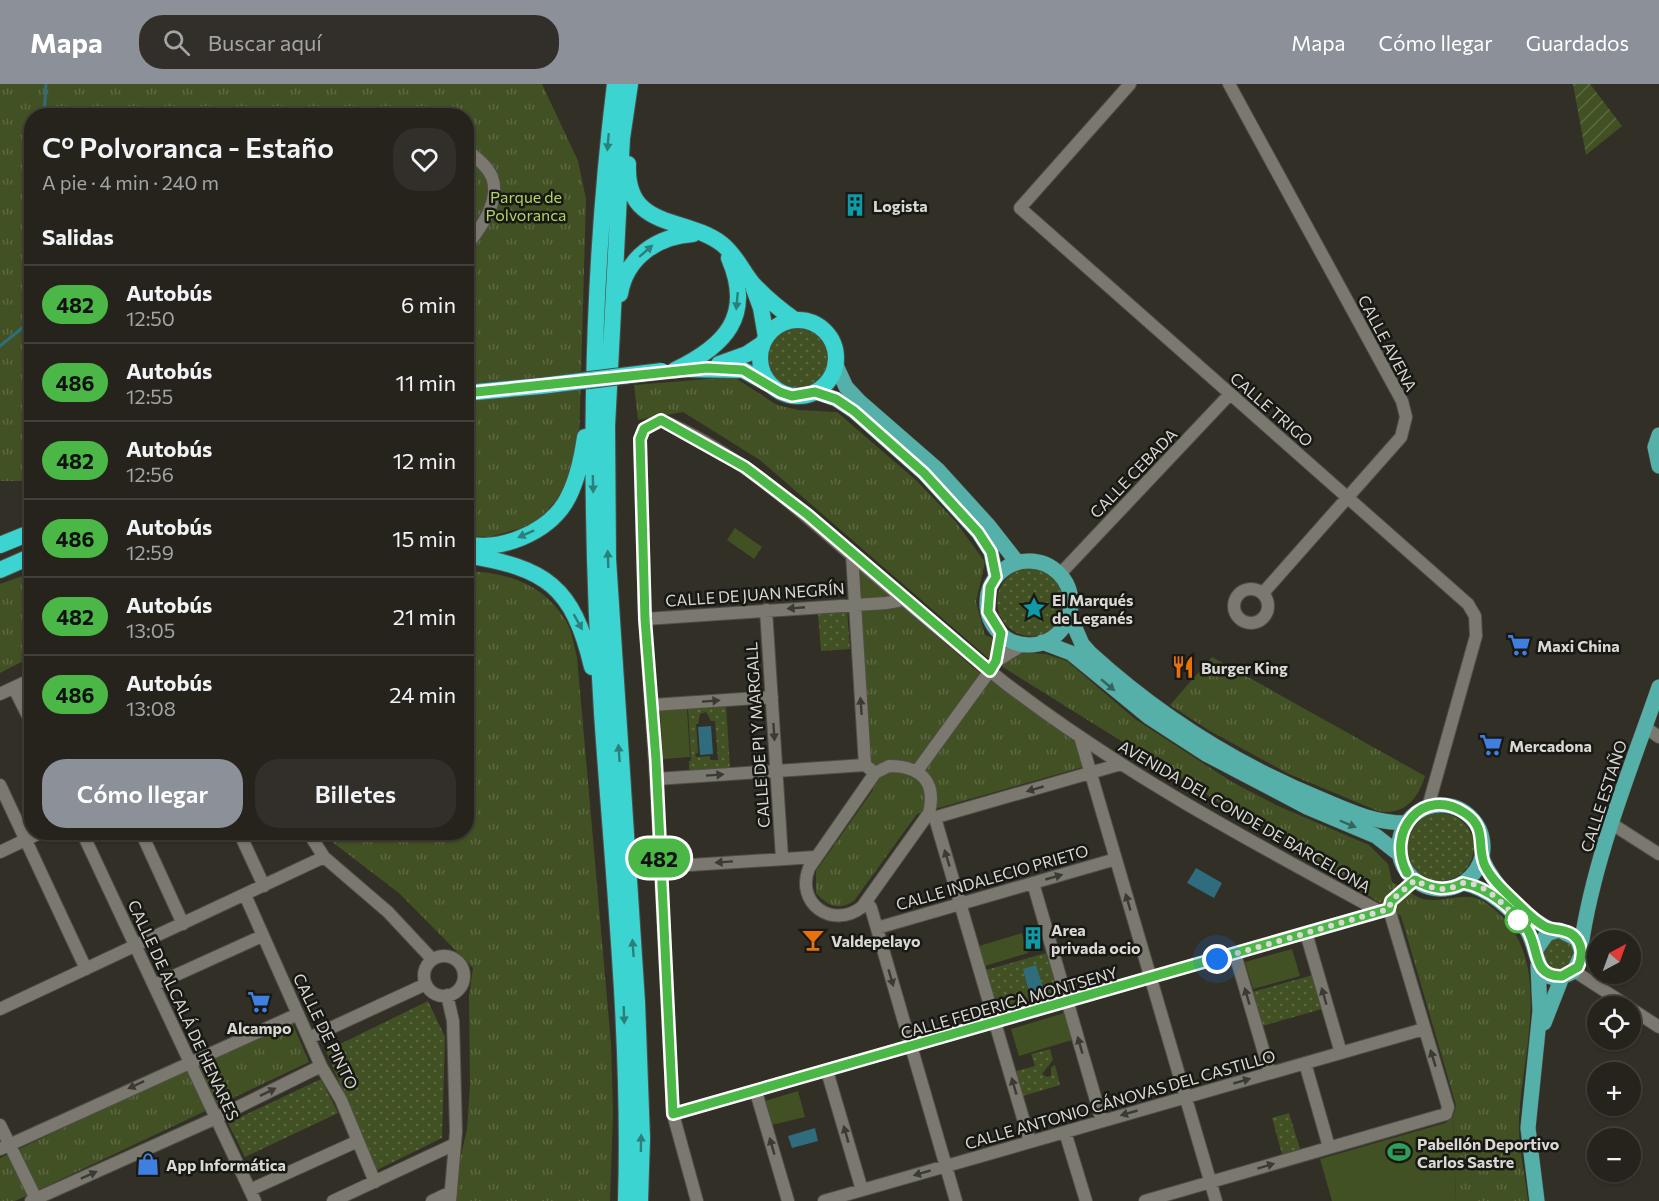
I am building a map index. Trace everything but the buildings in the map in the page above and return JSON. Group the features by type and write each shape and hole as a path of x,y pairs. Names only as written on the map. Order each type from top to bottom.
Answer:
{"highway":[{"path":"615,84 597,290 591,427 602,712 624,1003 628,1139 626,1201"},
{"path":"630,84 622,138 607,426 608,558 637,1002 642,1138 640,1201"},
{"path":"474,392 707,368 743,370 792,396 815,392 832,375 835,363 832,341 825,332 816,325 795,320 773,305 723,245 703,234 665,223 646,212 632,192 628,168 636,84"},
{"path":"607,426 618,337 620,291 627,273 638,258 662,239 703,234"},
{"path":"668,371 702,357 717,345 730,328 737,307 738,288 734,269 723,245"},
{"path":"752,282 761,308 764,341 760,365 770,384"},
{"path":"474,546 497,544 530,534 547,523 565,503 578,469 585,439 589,322 597,290"},
{"path":"707,368 747,354 784,323 795,320"},
{"path":"0,545 24,535"},
{"path":"474,557 526,567 557,590 584,632 602,712"},
{"path":"0,570 24,560"}],"main road":[{"path":"835,363 846,387 938,470 988,525 1017,562"},
{"path":"815,392 836,399 854,411 924,473 978,532 991,552 996,577"},
{"path":"1659,435 1655,447 1659,466"},
{"path":"1017,562 1040,562 1060,574 1070,594 1069,614 1064,626 1054,636 1042,642 1024,644 1001,633 988,612 990,587 996,577 1017,562"},
{"path":"1069,614 1082,644 1090,653 1159,710 1212,745 1276,780 1371,820 1406,823"},
{"path":"1042,642 1071,653 1149,717 1206,754 1297,802 1376,836 1399,854"},
{"name":"CALLE ESTAÑO","path":"1581,945 1585,917 1612,824 1659,687"},
{"path":"1482,858 1476,871 1463,883 1452,888 1433,888 1415,880 1407,873 1399,854 1401,833 1406,823 1416,813 1428,807 1455,807 1466,813 1476,823 1481,835 1482,858 1494,880 1535,921 1559,931 1581,945 1581,961 1568,974 1552,998 1538,1046 1531,1082 1528,1128 1538,1201"},
{"path":"1463,883 1487,891 1504,904 1527,930 1536,958 1538,1046"},
{"path":"1536,958 1542,939 1585,917"},
{"path":"1536,958 1549,975 1568,974"}],"street":[{"name":"CALLE TRIGO","path":"1130,84 1020,208 1468,604 1474,616 1476,636 1428,807"},
{"name":"CALLE AVENA","path":"1229,84 1402,401 1406,417 1401,437 1263,593"},
{"path":"474,156 492,177 494,189 487,214 474,234"},
{"name":"CALLE CEBADA","path":"1060,574 1230,394"},
{"name":"AVENIDA DEL CONDE DE BARCELONA","path":"645,619 640,439 644,429 661,420 745,467 808,515 901,597 993,666 1081,740 1165,793 1384,910"},
{"path":"852,555 854,603 870,769 815,857 805,878 805,885 815,908 825,914 840,916 855,913 867,902 932,816 1121,764"},
{"name":"CALLE DE JUAN NEGRÍN","path":"645,619 854,603 886,603 898,601 901,597"},
{"name":"CALLE DE PI Y MARGALL","path":"766,610 782,858"},
{"path":"645,619 657,779 659,867 674,1089 673,1114 697,1201"},
{"path":"993,666 1001,633"},
{"path":"917,771 993,666 1024,644"},
{"path":"0,694 24,683"},
{"path":"14,688 24,708"},
{"path":"652,705 772,697"},
{"path":"1645,728 1659,737"},
{"path":"1081,740 1216,1201"},
{"path":"657,779 777,771 870,769 889,766 917,771 929,786 932,816 1030,1142"},
{"path":"0,785 24,836"},
{"path":"1612,824 1659,854"},
{"path":"0,852 26,840 86,969"},
{"name":"CALLE DE ALCALÁ DE HENARES","path":"86,840 252,1196"},
{"path":"145,840 183,924"},
{"path":"243,840 264,886"},
{"path":"313,840 324,857 379,903 432,959"},
{"path":"1,1005 86,969 324,857"},
{"path":"659,867 815,857"},
{"name":"CALLE INDALECIO PRIETO","path":"877,928 1116,859"},
{"path":"1144,1201 1446,1114 1448,1107 1384,910 1415,880"},
{"path":"1033,883 1102,1121"},
{"name":"CALLE DE PINTO","path":"245,895 321,1066 341,1100 375,1182"},
{"path":"867,902 877,928 956,1201"},
{"name":"CALLE FEDERICA MONTSENY","path":"673,1114 1384,910"},
{"path":"1306,933 1341,1053"},
{"path":"154,985 262,936"},
{"path":"1235,954 1270,1073"},
{"path":"451,957 461,965 464,971 462,984 458,990 447,995 435,993 426,984 425,971 432,959 451,957"},
{"path":"1568,974 1609,996"},
{"path":"309,1038 426,984"},
{"path":"432,1201 451,1197 455,1144 453,1021 447,995"},
{"path":"4,1146 298,1014"},
{"path":"1641,1015 1659,1027"},
{"name":"CALLE ANTONIO CÁNOVAS DEL CASTILLO","path":"826,1201 1424,1029"},
{"path":"1305,1063 1329,1147"},
{"path":"0,1125 4,1146 34,1200 216,1118 321,1066"},
{"path":"827,1071 862,1190"},
{"path":"756,1092 788,1201"},
{"path":"1065,1132 1086,1201"},
{"path":"252,1196 358,1141"},
{"path":"333,1201 455,1144"}],"green space":[{"name":"Parque de Polvoranca","path":"0,84 542,84 578,161 586,199 579,444 565,491 533,525 489,537 474,536 474,108 24,108 24,481 0,481"},
{"path":"1573,84 1590,84 1622,126 1586,155"},
{"path":"798,327 815,332 820,336 824,341 829,358 824,375 820,380 815,384 798,389 781,384 776,380 772,375 767,358 772,341 776,336 781,332"},
{"path":"734,377 777,405 799,410 837,412 917,481 956,522 985,562 976,602 985,635 1031,653 1046,654 1067,661 1135,719 1232,782 1278,806 1369,845 1388,864 1392,882 1413,895 1428,900 1476,898 1483,901 1506,921 1521,945 1529,973 1531,1002 1529,1032 1519,1119 1528,1201 1456,1201 1453,1117 1456,1105 1401,916 987,657 760,460 683,412 638,420 634,385"},
{"path":"735,528 762,547 754,559 727,540"},
{"path":"858,567 970,665 1075,742 1083,767 917,814 854,901 843,906 834,906 824,901 816,893 816,871 873,790"},
{"path":"1031,568 1044,571 1055,578 1062,589 1065,602 1062,615 1055,626 1044,633 1031,636 1018,633 1007,626 1000,615 997,602 1000,589 1007,578 1018,571"},
{"path":"474,571 510,578 547,597 568,625 577,657 611,1044 613,1113 610,1201 456,1201 458,1169 467,1129 470,1085 469,996 473,968 399,893 331,841 474,840"},
{"path":"24,575 24,661 0,673 0,584"},
{"path":"847,611 850,649 821,651 818,613"},
{"path":"1212,657 1425,776 1414,798 1409,804 1395,811 1378,811 1289,774 1210,731 1170,705"},
{"path":"726,705 730,768 689,771 689,761 691,761 688,708","holes":["706,712 711,721 715,721 718,760 710,760 710,756 696,757 695,754 698,753 696,724 698,724 700,714"]},
{"path":"687,709 690,757 663,759 660,711"},
{"path":"1440,813 1453,816 1464,823 1471,834 1474,847 1471,860 1464,871 1453,878 1440,881 1427,878 1416,871 1409,860 1406,847 1409,834 1416,823 1427,816"},
{"path":"1022,933 1028,953 985,966 979,946"},
{"path":"1558,938 1569,943 1574,954 1569,965 1558,970 1547,965 1542,954 1547,943"},
{"path":"1292,949 1300,976 1253,989 1245,962"},
{"path":"1046,953 1058,993 998,1011 986,970"},
{"path":"1313,975 1322,1009 1262,1026 1252,992"},
{"path":"428,1001 445,1037 442,1138 377,1170 326,1051"},
{"path":"1064,1013 1072,1040 1019,1056 1011,1029"},
{"path":"291,1020 309,1062 15,1201 0,1201 0,1158"},
{"path":"1050,1049 1053,1060 1042,1074 1047,1077 1051,1076 1051,1068 1055,1065 1060,1085 1023,1096 1016,1071 1035,1066 1031,1054"},
{"path":"321,1079 338,1113 245,1157 228,1123"},
{"path":"798,1091 805,1117 772,1125 765,1101"},
{"path":"1289,1113 1300,1149 1282,1154 1272,1118"},
{"name":"Pabellón Deportivo Carlos Sastre","path":"1453,1117 1456,1201 1332,1201 1320,1159 1445,1123"}],"water":[{"path":"711,726 713,754 700,755 698,727"},
{"path":"1196,868 1222,883 1214,898 1187,883"},
{"path":"1036,965 1044,991 1030,995 1023,969"},
{"path":"815,1128 818,1141 792,1148 788,1136"}],"waterway":[{"path":"44,108 46,84"},
{"path":"0,346 24,326"}],"bus line":[{"name":"482","path":"474,392 707,368 743,370 780,392 792,396 804,396 815,392 836,399 854,411 924,473 978,532 991,552 996,577 990,587 987,600 988,612 993,624 1001,633 996,661 990,671 808,515 745,467 661,420 644,429 640,439 645,619 656,760 659,867 674,1089 673,1114 1389,909 1391,901 1415,880 1433,888 1452,888 1463,883 1487,891 1504,904 1527,930 1533,942 1538,965 1543,971 1555,977 1568,974 1578,967 1582,953 1577,939 1565,931 1554,931 1535,921 1494,880 1482,858 1481,835 1476,823 1466,813 1455,807 1442,805 1428,807 1416,813 1406,823 1401,833 1399,854 1407,873"}],"place":[{"name":"Logista","path":"855,205"},
{"name":"El Marqués de Leganés","path":"1034,608"},
{"name":"Maxi China","path":"1519,645"},
{"name":"Burger King","path":"1183,667"},
{"name":"Mercadona","path":"1491,745"},
{"name":"Area privada ocio","path":"1033,938"},
{"name":"Valdepelayo","path":"813,940"},
{"name":"Alcampo","path":"259,1002"},
{"name":"Pabellón Deportivo Carlos Sastre","path":"1399,1152"},
{"name":"App Informática","path":"148,1164"}],"route":[{"path":"1217,959 1389,909 1391,901 1415,880 1433,888 1452,888 1463,883 1473,885 1487,891 1504,904 1518,920"}]}
